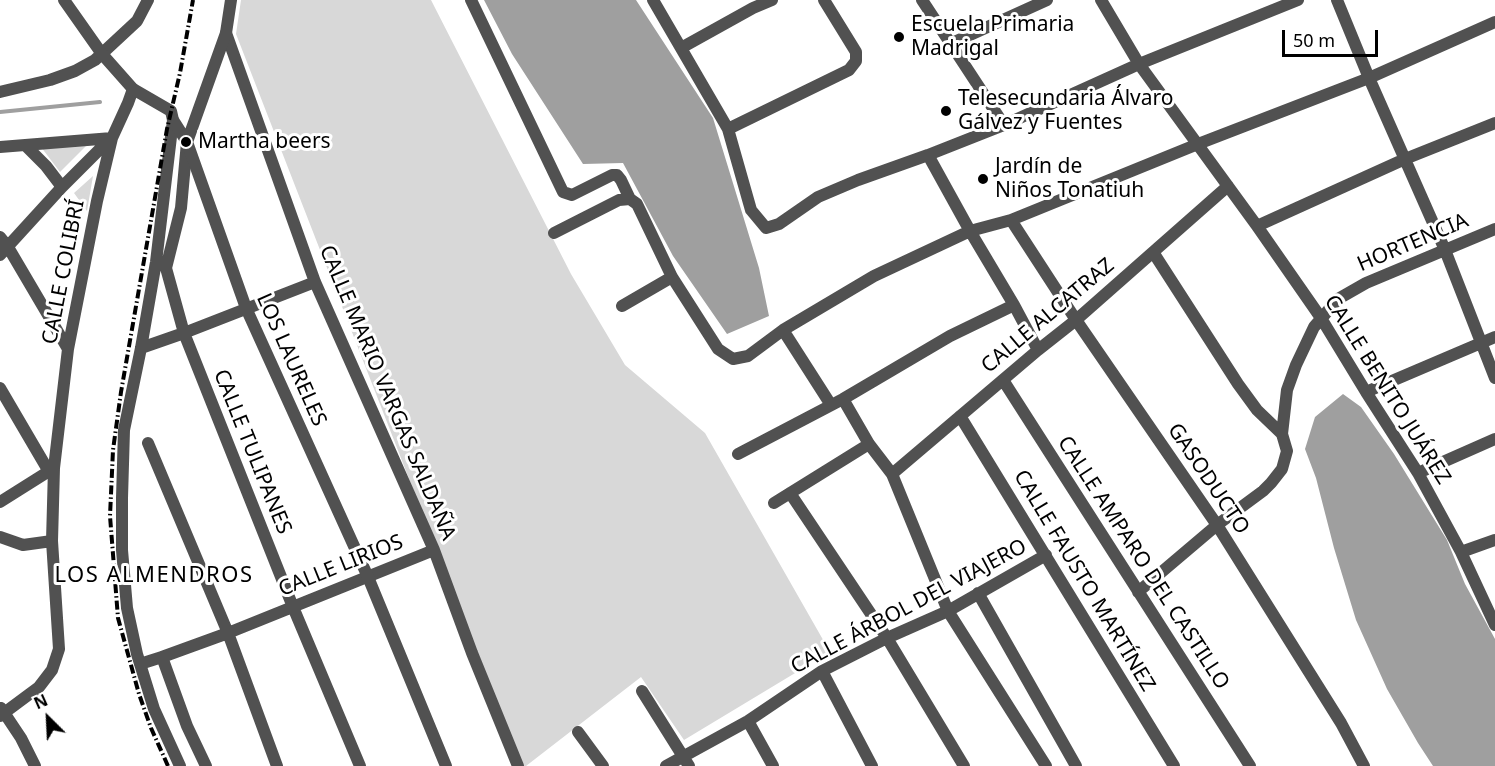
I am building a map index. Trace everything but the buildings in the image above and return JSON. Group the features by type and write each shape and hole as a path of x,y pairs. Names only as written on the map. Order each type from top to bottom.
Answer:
{"street":[{"name":"LOS LAURELES","path":"64,0 102,54 133,89 171,111 187,142 246,308 368,577 446,766"},
{"path":"0,92 50,80 75,71 95,60 137,21 148,0"},
{"name":"CALLE TULIPANES","path":"231,0 226,33 187,142 181,208 166,268 184,333 292,607 360,766"},
{"path":"471,0 563,192 572,195 612,175 617,176 630,199 636,204 672,277 718,349 733,359 748,356 783,330 874,276 969,231 1011,220 1369,78 1495,22"},
{"path":"653,0 728,129 751,210 766,228 779,224 818,197 1004,125 1139,64 1299,0"},
{"path":"681,48 772,0"},
{"path":"728,129 849,70 856,62 856,52 824,0"},
{"path":"922,0 1004,125"},
{"path":"950,44 1047,0"},
{"name":"CALLE BENITO JUÁREZ","path":"1101,0 1139,64 1321,318 1418,473 1461,552 1495,625"},
{"path":"1337,0 1445,250 1495,378"},
{"name":"CALLE MARIO VARGAS SALDAÑA","path":"226,33 315,282 434,550 472,653 518,766"},
{"name":"CALLE COLIBRÍ","path":"1,712 39,687 52,670 58,650 51,469 68,349 97,201 112,138 129,103 133,89"},
{"path":"174,120 156,262 124,430 122,550 127,608 140,664 154,709 180,766"},
{"path":"1257,226 1405,159 1495,123"},
{"path":"0,147 112,138"},
{"path":"68,349 3,246 112,138"},
{"path":"25,145 46,166 62,187"},
{"path":"927,155 969,231 1014,304 1038,350"},
{"name":"CALLE ALCATRAZ","path":"892,474 1076,320 1228,186"},
{"path":"554,233 619,200 630,199"},
{"name":"GASODUCTO","path":"1011,220 1076,320 1218,525 1341,723 1364,766"},
{"name":"HORTENCIA","path":"1138,592 1218,525 1263,491 1282,469 1287,451 1282,434 1287,390 1314,327 1338,299 1366,283 1495,229"},
{"path":"1153,252 1251,402 1282,434"},
{"path":"622,306 672,277"},
{"path":"141,348 315,282"},
{"path":"738,454 837,402 951,336 1014,304"},
{"path":"783,330 892,474 948,611 1047,766"},
{"path":"1366,392 1495,337"},
{"name":"CALLE AMPARO DEL CASTILLO","path":"1003,380 1250,766"},
{"path":"0,388 51,469 0,502"},
{"name":"CALLE FAUSTO MARTÍNEZ","path":"960,416 1174,766"},
{"path":"1418,473 1495,439"},
{"path":"148,443 228,633 277,766"},
{"path":"774,503 869,444"},
{"path":"789,493 887,638 964,766"},
{"path":"0,537 23,545 52,541"},
{"path":"1461,552 1495,540"},
{"name":"CALLE LIRIOS","path":"140,664 228,633 434,550"},
{"name":"CALLE ÁRBOL DEL VIAJERO","path":"666,766 686,761 822,671 887,638 948,611 1046,555"},
{"path":"978,593 1076,766"},
{"path":"162,657 187,726 206,766"},
{"path":"822,671 872,766"},
{"path":"642,691 686,761"},
{"path":"1,712 21,738 35,766"},
{"path":"748,721 773,766"},
{"path":"578,732 603,766"}],"shaded area":[{"path":"241,0 431,0 571,274 625,365 705,433 830,652 684,740 641,677 526,766 523,766 236,34"},
{"path":"484,0 636,0 713,118 759,268 769,316 727,334 673,256 623,163 583,164 512,54"},
{"path":"92,140 60,172 41,147"},
{"path":"93,176 87,211 74,193"},
{"path":"1343,394 1361,407 1394,454 1447,540 1465,584 1495,639 1495,766 1433,766 1387,689 1356,620 1316,478 1305,449 1315,417"}],"waterway":[{"path":"0,112 100,102"}],"railway":[{"path":"168,766 139,694 118,618 110,516 113,450 121,392 167,129 193,0"}],"place":[{"name":"Escuela Primaria Madrigal","path":"899,37"},
{"name":"Telesecundaria Álvaro Gálvez y Fuentes","path":"946,111"},
{"name":"Martha beers","path":"186,142"},
{"name":"Jardín de Niños Tonatiuh","path":"983,179"}],"district":[{"name":"LOS ALMENDROS","path":"154,576"}]}
